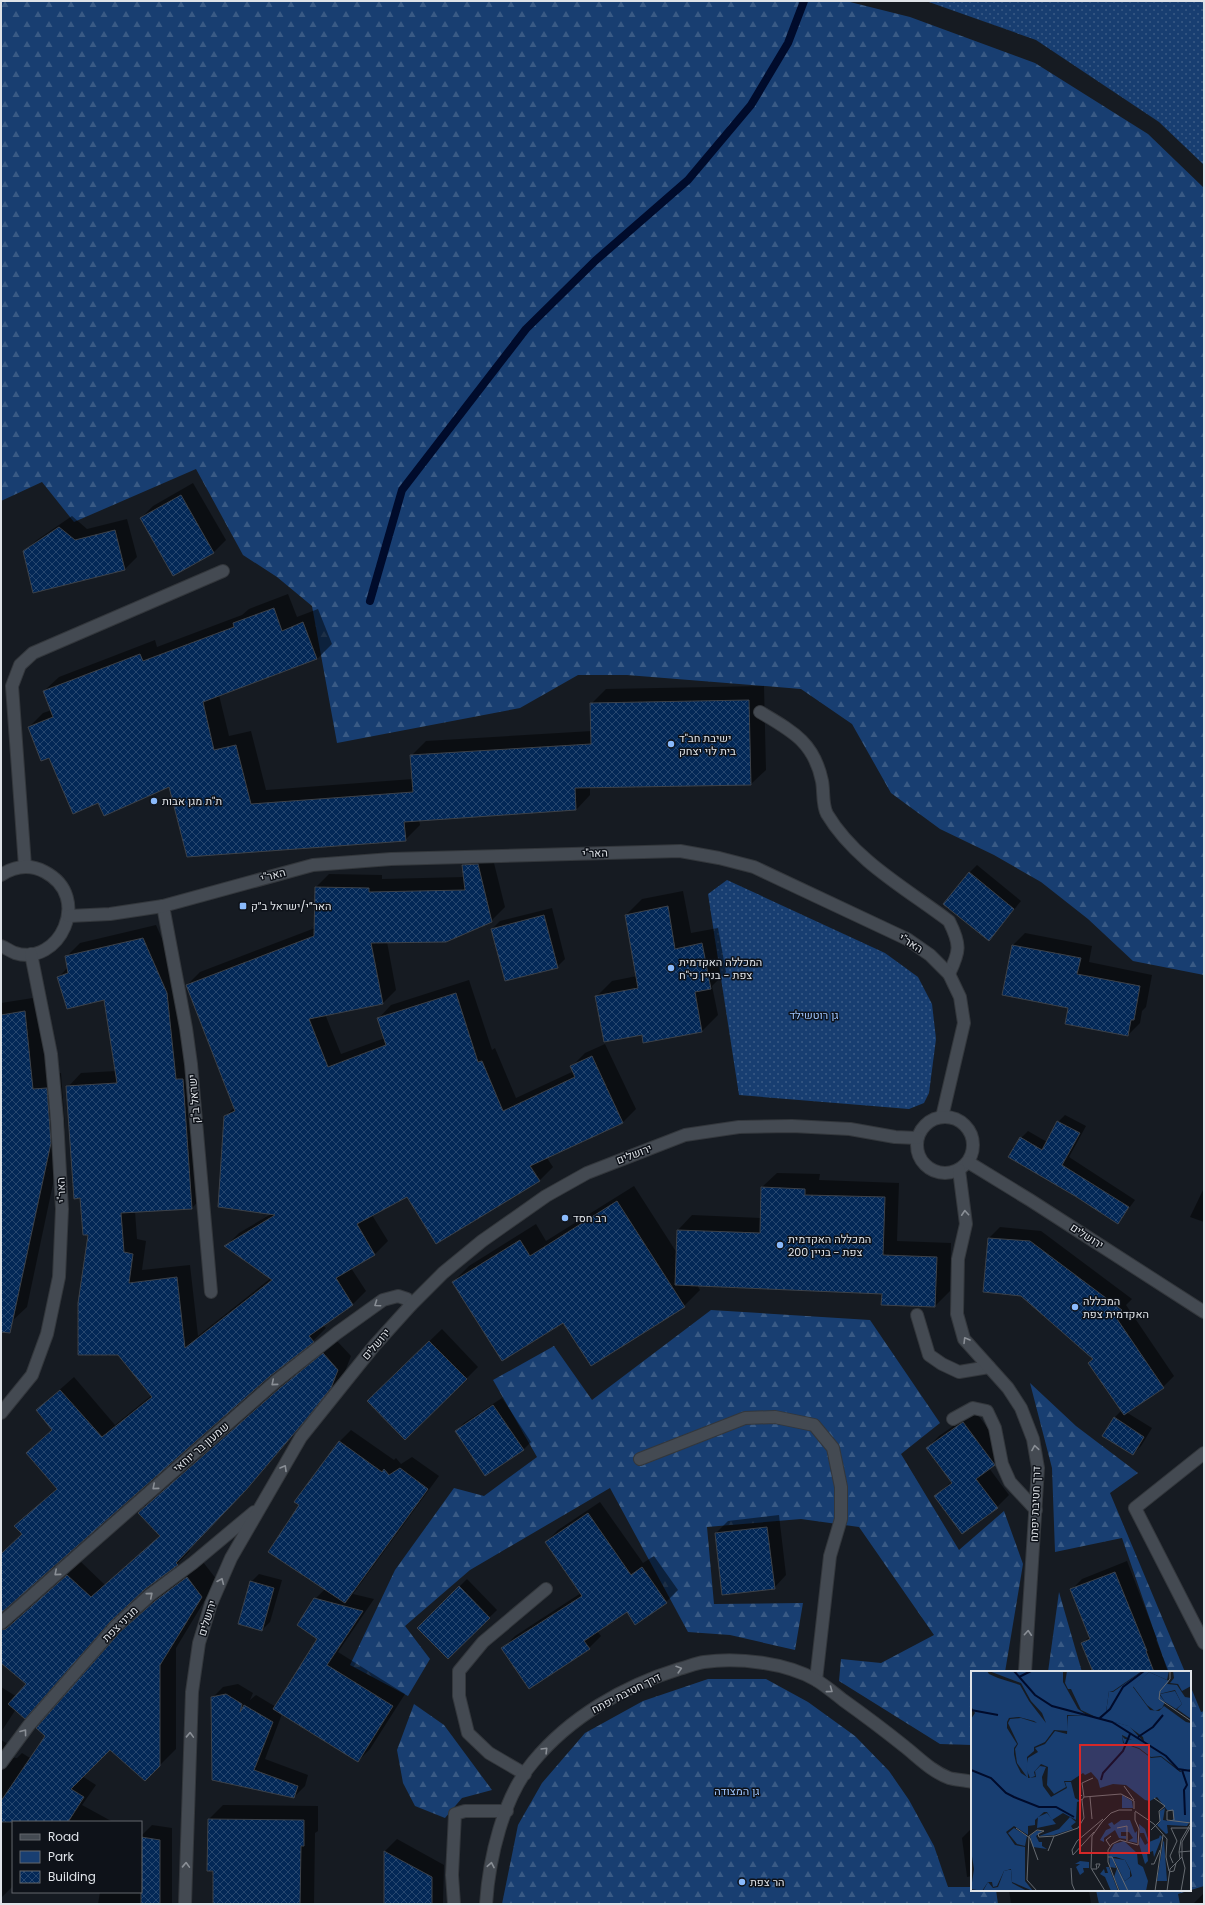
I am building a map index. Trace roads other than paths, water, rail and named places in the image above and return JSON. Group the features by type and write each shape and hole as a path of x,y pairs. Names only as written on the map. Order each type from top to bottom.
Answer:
{"street":[{"path":"25,866 12,686 20,666 33,653 223,571"},
{"path":"760,712 794,732 814,755 822,780 826,813 858,853 949,921 956,934 958,954 949,974"},
{"name":"האר\"י","path":"69,916 110,914 163,906 313,865 392,859 680,851 719,858 754,867 906,939 930,955 949,974 960,997 964,1023 942,1117"},
{"path":"1,875 10,870 25,866 38,869 51,876 62,886 68,900 69,916 64,930 58,940 46,949 31,954 16,953 1,946"},
{"name":"ישראל ב\"ק","path":"163,906 186,1028 211,1292"},
{"name":"האר\"י","path":"1,1413 32,1375 46,1334 59,1277 62,1209 57,1119 51,1054 31,954"},
{"path":"942,1117 957,1120 965,1126 971,1134 973,1144 972,1154 964,1166 950,1174 940,1174 924,1166 918,1157 916,1148 917,1138 925,1125 942,1117"},
{"name":"ירושלים","path":"184,1904 192,1692 199,1643 211,1604 231,1558 301,1437 374,1346 411,1305 443,1273 482,1241 546,1196 587,1173 685,1134 739,1127 792,1126 850,1129 895,1137 917,1138"},
{"name":"ירושלים","path":"964,1166 1030,1200 1204,1312"},
{"name":"דרך חטיבת יפתח","path":"964,1166 966,1224 958,1259 957,1314 964,1339 1008,1388 1021,1408 1034,1439 1038,1468 1025,1671"},
{"name":"שמעון בר יוחאי","path":"1,1623 269,1387 337,1333 383,1300 398,1296 407,1299 411,1305"},
{"path":"917,1315 929,1355 942,1364 959,1372 988,1367"},
{"path":"953,1418 973,1408 987,1411 995,1428 1002,1464 1010,1482 1036,1510"},
{"path":"640,1459 746,1418 775,1417 814,1425 819,1430 832,1448 840,1486 840,1519 830,1556 816,1680"},
{"path":"1204,1453 1135,1508 1204,1643"},
{"name":"מגיני צפת","path":"1,1763 30,1725 115,1627 150,1594 193,1563 262,1506"},
{"path":"525,1774 489,1753 468,1733 459,1696 459,1671 482,1642 546,1589"},
{"name":"דרך חטיבת יפתח","path":"486,1904 487,1888 495,1845 512,1796 532,1762 558,1736 590,1710 629,1689 665,1674 703,1662 742,1661 779,1666 816,1680 931,1768 950,1778 971,1782"},
{"path":"454,1904 452,1875 455,1814 465,1810 507,1810"}],"waterway":[{"path":"370,601 402,490 526,329 595,261 688,180 751,105 788,43 804,1"}],"place":[{"name":"ישיבת חב\"ד בית לוי יצחק","path":"671,744"},
{"name":"ת\"ת מגן אבות","path":"154,801"},
{"name":"האר״י/ישראל ב״ק","path":"243,906"},
{"name":"המכללה האקדמית צפת - בניין כי\"ח","path":"671,968"},
{"name":"רב חסד","path":"565,1218"},
{"name":"המכללה האקדמית צפת - בניין 200","path":"780,1245"},
{"name":"המכללה האקדמית צפת","path":"1075,1307"},
{"name":"הר צפת","path":"742,1882"}],"park label":[{"name":"גן רוטשילד","path":"814,1015"},
{"name":"גן המצודה","path":"737,1791"}]}
